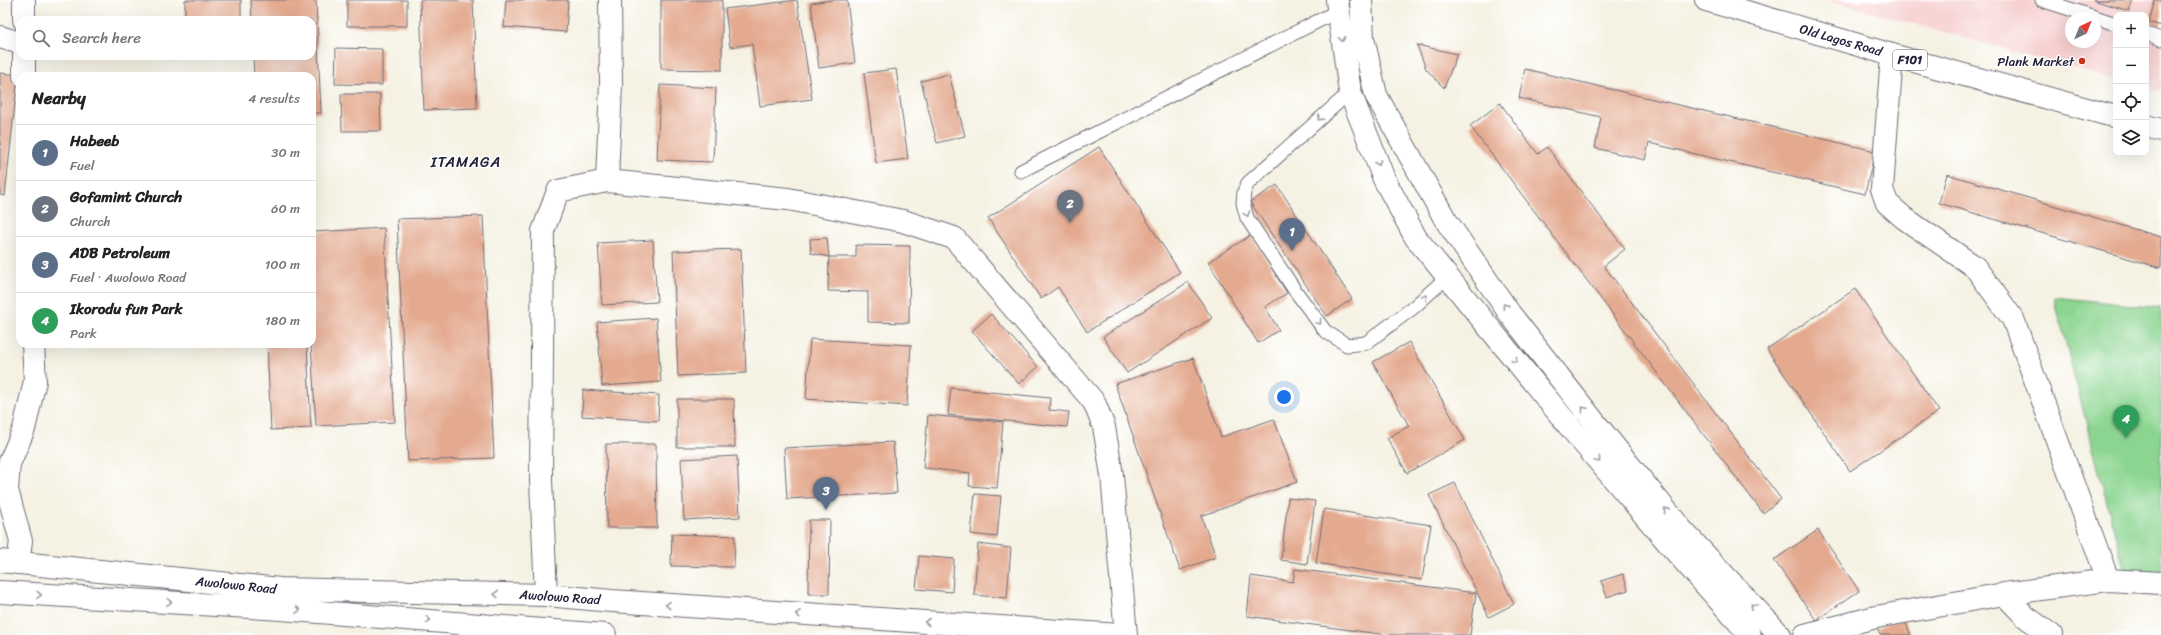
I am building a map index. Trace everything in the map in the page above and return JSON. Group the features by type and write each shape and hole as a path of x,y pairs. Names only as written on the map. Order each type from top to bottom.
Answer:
{"main road":[{"path":"24,0 24,16"},
{"path":"607,181 610,84 610,0"},
{"path":"1361,0 1363,38 1376,96 1445,219 1510,314 1597,425 1682,530 1780,635"},
{"name":"Old Lagos Road","path":"1706,0 1892,55 2113,117"},
{"path":"1338,6 1350,92 1384,179 1416,238 1447,278 1669,544 1750,635"},
{"path":"0,37 16,42"},
{"path":"1892,55 1882,189 1888,203 1904,218 1975,267 2013,319 2108,580"},
{"path":"24,60 24,72"},
{"path":"2149,127 2161,130"},
{"path":"546,595 540,480 543,231 558,191 607,181 788,199 903,221 954,238 1094,402 1104,427 1112,475 1126,635"},
{"path":"9,562 21,541 7,490 9,464 24,429 35,381 33,348"},
{"name":"Awolowo Road","path":"9,562 280,589 546,595 628,602 1120,635"},
{"path":"1805,635 1876,617 2004,594 2108,580 2161,583"},
{"name":"Awolowo Road","path":"0,592 281,609 605,635"},
{"path":"2004,594 2026,617 2051,635"}],"lane":[{"path":"2042,0 2113,23"},
{"path":"1021,171 1338,6"},
{"path":"2149,35 2161,39"},
{"path":"1350,92 1248,183 1244,192 1243,203 1247,218 1294,289 1326,331 1347,345 1366,342 1414,307 1447,278"}],"shaded area":[{"name":"Plank Market","path":"1828,0 2161,0 2161,92 2149,89 2149,12 2113,12 2113,79"}],"green space":[{"path":"2054,297 2161,308 2161,572 2124,569"}],"building":[{"path":"185,0 241,0 241,16 185,16"},
{"path":"251,0 316,0 321,113 316,113 316,72 254,72 253,60 316,60 316,16 252,16"},
{"path":"347,0 407,0 407,26 347,26"},
{"path":"420,0 473,0 477,108 424,110"},
{"path":"506,0 568,0 566,32 504,27"},
{"path":"661,0 722,0 722,70 661,69"},
{"path":"797,0 812,99 760,106 752,44 730,47 725,9"},
{"path":"832,0 847,0 855,63 819,68 811,3"},
{"path":"2093,0 2133,0 2129,11"},
{"path":"2155,0 2161,0 2161,26 2149,22"},
{"path":"1417,45 1457,54 1444,88 1426,69"},
{"path":"336,48 382,49 382,85 335,84"},
{"path":"896,69 908,159 876,163 864,73"},
{"path":"1525,69 1875,151 1865,194 1649,143 1645,160 1595,148 1601,117 1519,98"},
{"path":"0,73 16,75 16,94 5,196 0,195"},
{"path":"949,74 965,136 937,143 921,81"},
{"path":"660,85 716,88 713,162 657,160"},
{"path":"341,94 380,94 381,131 342,131"},
{"path":"1500,103 1538,154 1547,147 1625,249 1604,266 1781,499 1763,513 1470,126"},
{"path":"1099,147 1180,272 1087,332 1058,287 1041,299 988,218"},
{"path":"1947,174 2161,237 2161,268 1939,203"},
{"path":"1277,185 1352,299 1327,316 1250,202"},
{"path":"483,216 494,458 408,461 397,219"},
{"path":"384,228 395,422 316,426 311,348 316,348 316,232"},
{"path":"1251,235 1287,293 1265,307 1279,330 1258,343 1208,262"},
{"path":"827,238 829,257 811,253 810,239"},
{"path":"653,240 657,302 602,305 598,243"},
{"path":"856,245 910,246 909,323 868,322 868,292 828,291 829,257 856,257"},
{"path":"741,249 746,373 678,376 673,251"},
{"path":"1188,282 1212,318 1127,373 1103,337"},
{"path":"1855,289 1939,411 1850,471 1767,349"},
{"path":"991,314 1038,367 1019,384 972,331"},
{"path":"656,318 661,382 602,386 597,322"},
{"path":"810,339 911,345 907,406 806,399"},
{"path":"1409,342 1465,440 1407,473 1387,438 1409,426 1373,362"},
{"path":"267,348 307,348 311,428 271,430"},
{"path":"1193,358 1221,437 1274,419 1297,482 1201,516 1216,557 1180,570 1115,384"},
{"path":"951,388 1050,398 1049,410 1069,412 1067,427 948,415"},
{"path":"583,390 659,395 658,421 582,416"},
{"path":"677,399 734,399 735,447 677,447"},
{"path":"928,415 1003,422 997,488 969,486 970,473 923,468"},
{"path":"893,442 897,493 787,499 784,448"},
{"path":"606,444 656,444 657,528 607,528"},
{"path":"737,456 740,517 684,520 681,459"},
{"path":"1455,483 1514,604 1489,617 1429,495"},
{"path":"975,494 1001,496 997,537 971,534"},
{"path":"1288,498 1315,501 1307,564 1281,560"},
{"path":"1324,509 1431,525 1422,580 1316,563"},
{"path":"809,520 830,520 829,594 808,594"},
{"path":"1818,530 1859,591 1816,620 1774,560"},
{"path":"672,534 735,536 734,567 671,566"},
{"path":"978,544 1011,548 1007,598 974,595"},
{"path":"919,556 954,559 952,592 916,589"},
{"path":"1295,569 1476,593 1470,635 1387,635 1247,616 1251,576 1293,582"},
{"path":"1623,574 1628,590 1607,597 1601,581"},
{"path":"1903,617 1911,635 1880,635 1877,628"}],"place":[{"name":"Plank Market","path":"2082,61"},
{"name":"Gofamint Church","path":"1070,223"},
{"name":"Habeeb","path":"1292,251"},
{"name":"Ikorodu fun Park","path":"2126,438"},
{"name":"ADB Petroleum","path":"826,510"}],"district":[{"name":"ITAMAGA","path":"466,162"}]}
